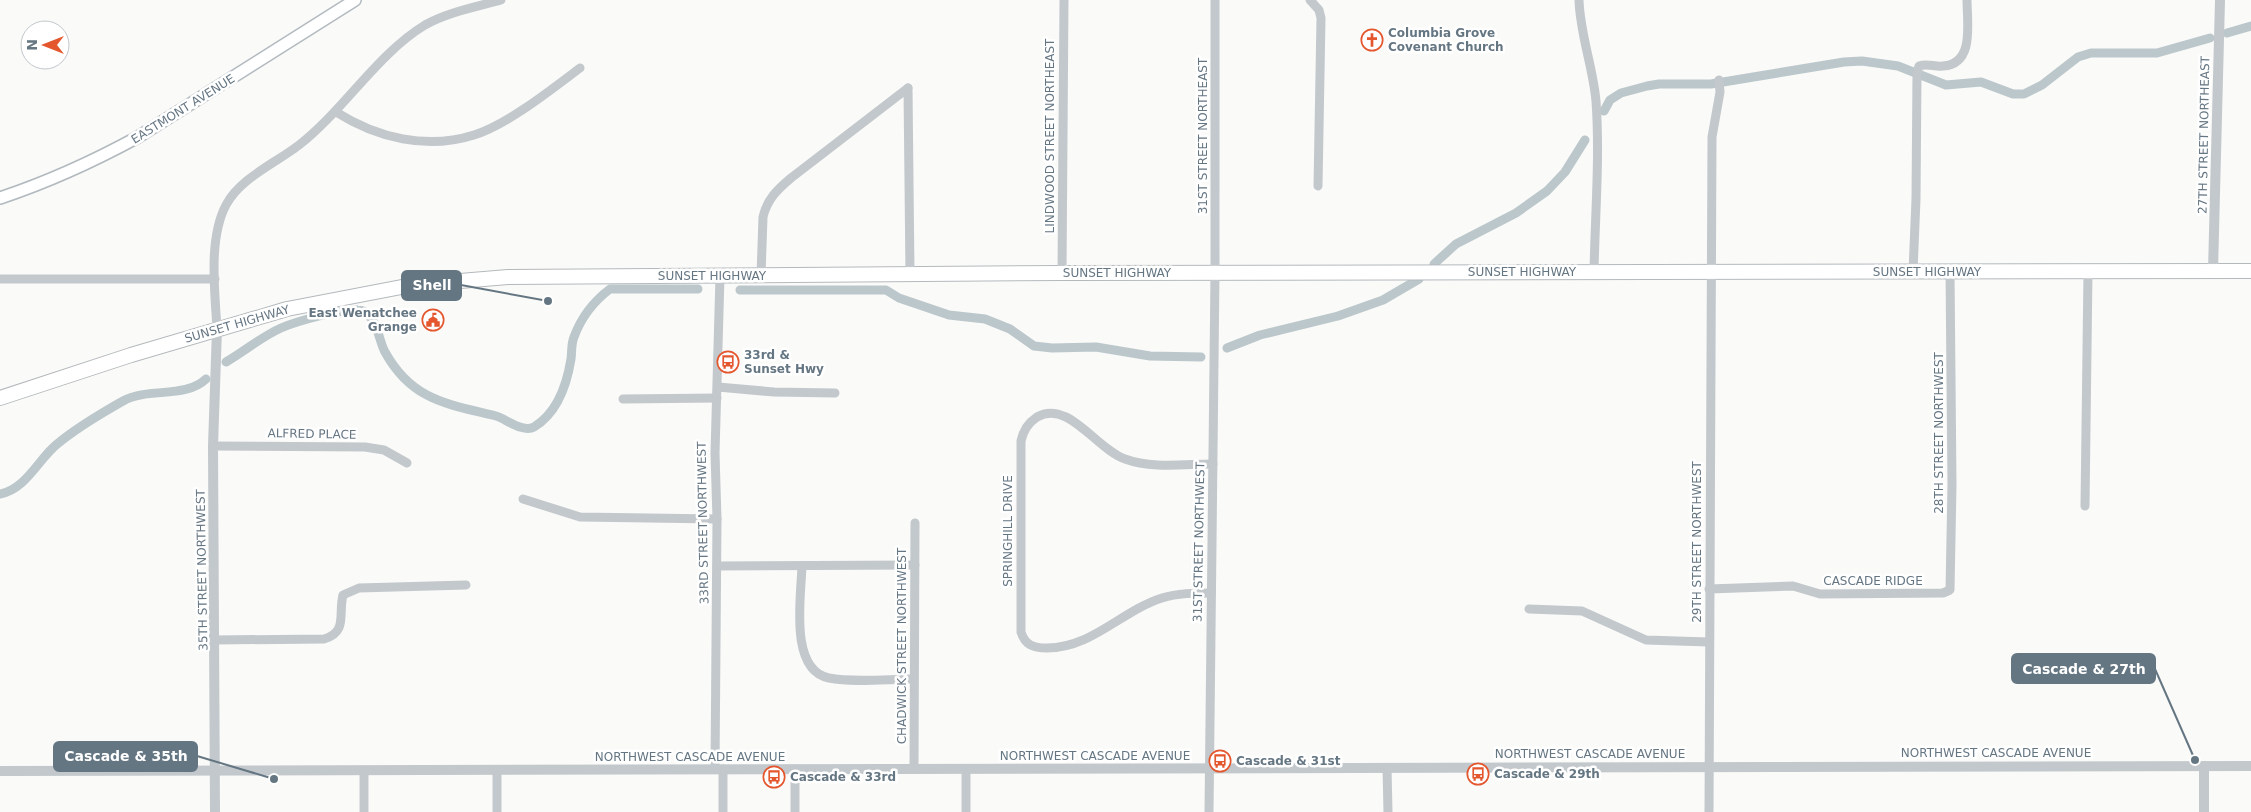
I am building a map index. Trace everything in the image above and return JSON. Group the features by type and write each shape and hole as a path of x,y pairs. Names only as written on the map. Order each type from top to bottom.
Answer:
{"highway":[{"name":"SUNSET HIGHWAY","path":"0,398 217,329 287,309 412,285 508,277 1062,273 2251,271"}],"main road":[{"name":"EASTMONT AVENUE","path":"0,198 73,170 138,137 355,0"}],"street":[{"path":"217,329 215,279 217,231 226,204 242,186 298,146 336,112 398,46 426,25 458,11 501,0"},
{"name":"LINDWOOD STREET NORTHEAST","path":"1062,273 1064,0"},
{"name":"31ST STREET NORTHEAST","path":"1215,0 1215,273"},
{"path":"1310,0 1319,10 1320,18 1318,186"},
{"path":"1579,0 1582,29 1590,60 1596,102 1594,272"},
{"path":"1913,272 1917,73 1919,66 1927,64 1942,66 1955,64 1963,57 1967,45 1967,0"},
{"name":"27TH STREET NORTHEAST","path":"2214,271 2220,0"},
{"path":"336,112 363,128 383,136 412,140 446,141 475,134 498,123 545,94 580,68"},
{"name":"29TH STREET NORTHWEST","path":"1709,812 1710,272 1712,137 1720,92 1719,80"},
{"path":"760,276 763,217 765,208 774,193 908,88 910,274"},
{"name":"28TH STREET NORTHWEST","path":"1948,592 1952,584 1950,272"},
{"path":"2084,506 2088,272"},
{"name":"31ST STREET NORTHWEST","path":"1208,812 1215,273"},
{"name":"33RD STREET NORTHWEST","path":"720,276 718,387 714,453 717,519 719,770 723,812"},
{"path":"0,279 215,279"},
{"name":"35TH STREET NORTHWEST","path":"215,812 213,446 217,329"},
{"path":"718,387 774,392 835,393"},
{"path":"623,398 717,398"},
{"name":"SPRINGHILL DRIVE","path":"1211,593 1182,594 1161,598 1090,638 1069,646 1033,647 1027,644 1021,632 1021,442 1025,430 1032,420 1046,413 1067,416 1112,453 1139,463 1212,464"},
{"name":"ALFRED PLACE","path":"213,446 365,447 384,450 407,463"},
{"path":"523,499 580,517 717,519"},
{"name":"CHADWICK STREET NORTHWEST","path":"914,769 915,523"},
{"path":"717,566 915,566"},
{"path":"802,566 801,642 807,662 817,674 838,679 913,679"},
{"path":"215,640 324,639 334,636 339,630 340,605 343,594 352,590 359,588 466,585"},
{"name":"CASCADE RIDGE","path":"1710,590 1793,586 1820,594 1948,592"},
{"path":"1529,609 1582,611 1646,640 1710,642"},
{"path":"2204,766 2204,812"},
{"name":"NORTHWEST CASCADE AVENUE","path":"0,771 216,769 364,771 2251,766"},
{"path":"1387,768 1388,812"},
{"path":"795,769 795,812"},
{"path":"966,769 966,812"},
{"path":"497,770 497,812"},
{"path":"364,771 364,812"}],"waterway":[{"path":"2227,33 2251,26"},
{"path":"1604,111 1610,100 1621,93 1647,86 1659,84 1711,84 1844,62 1862,61 1898,66 1946,85 1981,82 2013,94 2024,94 2042,85 2078,57 2091,53 2157,53 2210,38"},
{"path":"1434,264 1456,244 1516,213 1547,191 1565,172 1585,140"},
{"path":"1227,348 1260,335 1338,316 1383,300 1419,279"},
{"path":"226,362 288,325 330,313 361,310 371,318 383,348 396,368 419,391 447,403 496,416 520,427 530,428 542,421 555,406 564,388 571,359 572,342 580,323 593,304 610,289 698,289"},
{"path":"740,290 886,290 899,298 949,315 985,319 1010,329 1034,346 1052,348 1096,347 1150,356 1201,357"},
{"path":"0,494 9,491 24,480 49,451 64,439 123,401 144,394 188,389 206,379"}],"place":[{"name":"Columbia Grove Covenant Church","path":"1372,40"},
{"name":"Shell","path":"548,301"},
{"name":"East Wenatchee Grange","path":"433,320"},
{"name":"33rd & Sunset Hwy","path":"728,362"},
{"name":"Cascade & 27th","path":"2195,760"},
{"name":"Cascade & 31st","path":"1220,761"},
{"name":"Cascade & 29th","path":"1478,774"},
{"name":"Cascade & 33rd","path":"774,777"},
{"name":"Cascade & 35th","path":"274,779"}]}
